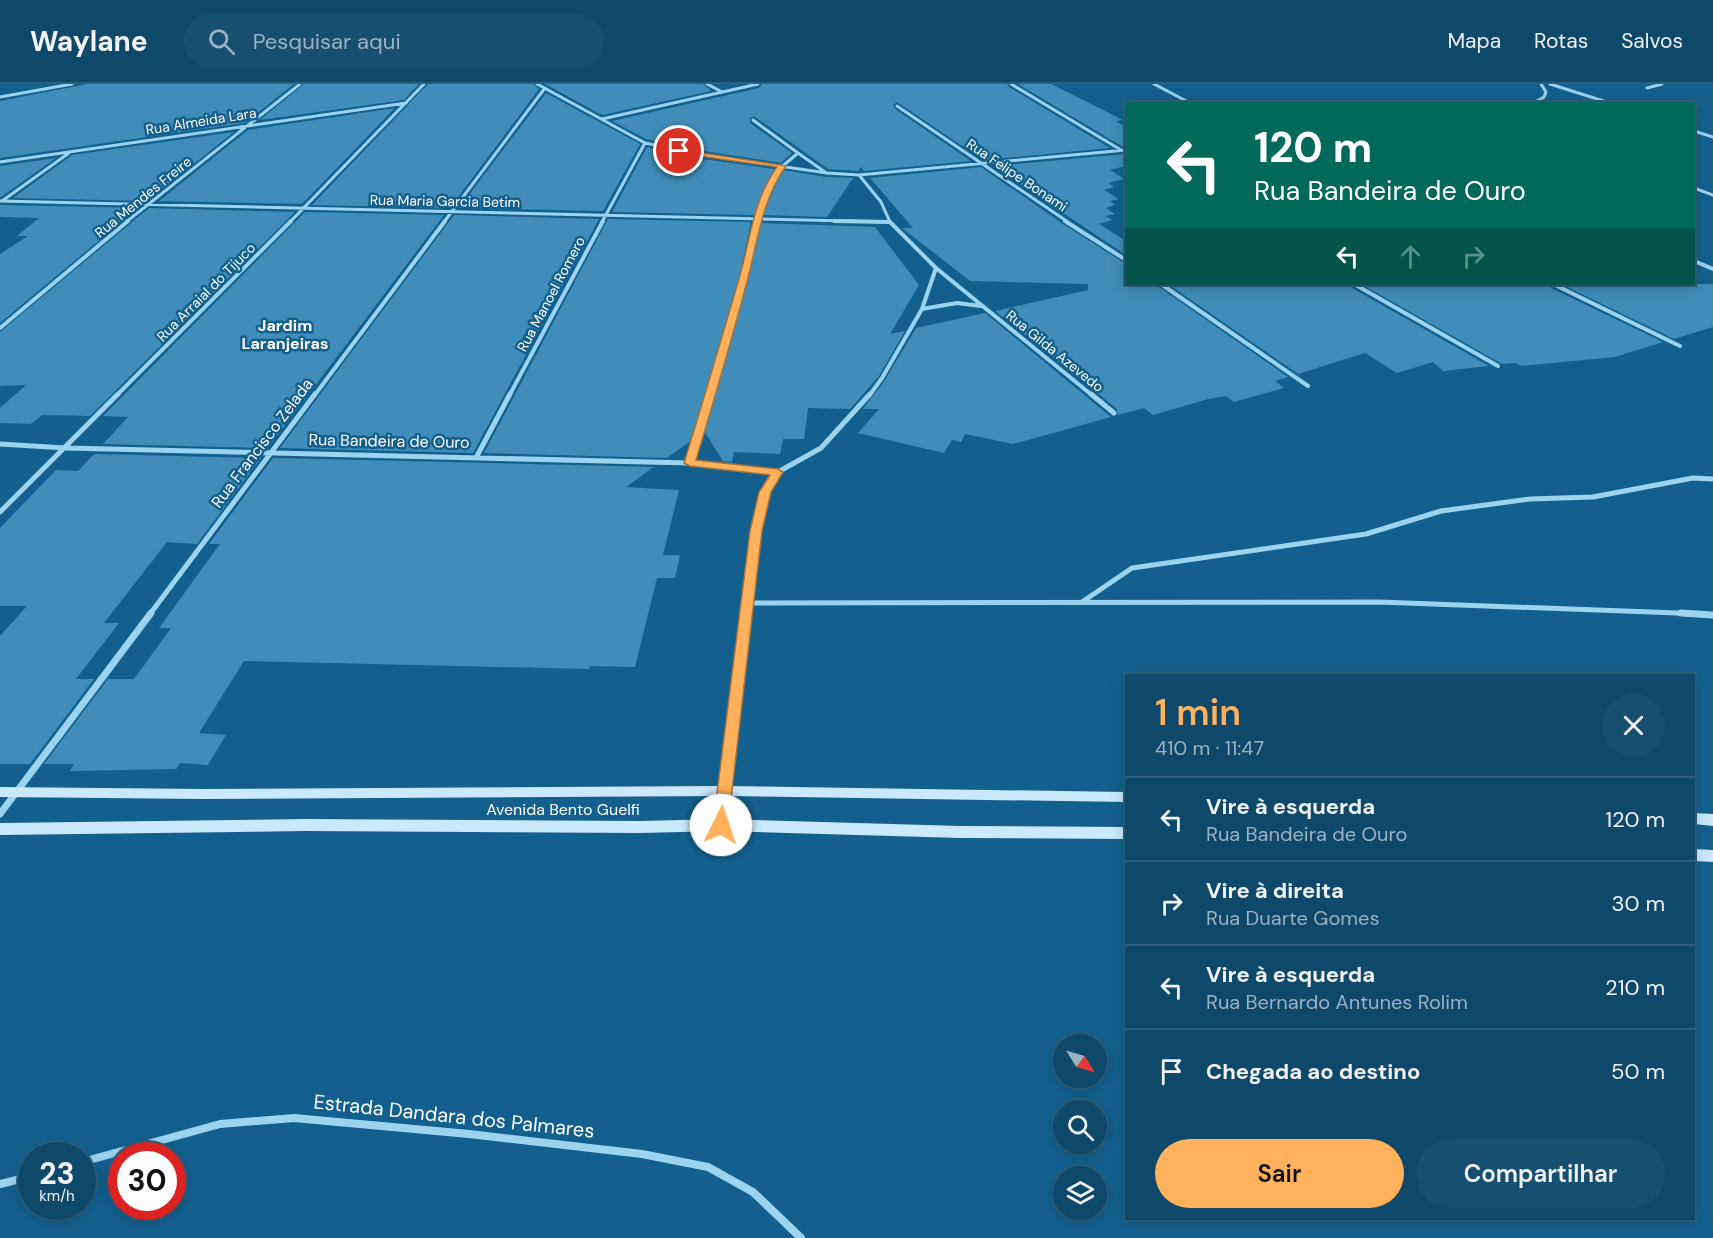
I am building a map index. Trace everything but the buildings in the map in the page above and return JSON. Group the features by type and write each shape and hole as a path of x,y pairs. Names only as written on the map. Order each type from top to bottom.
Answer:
{"main road":[{"name":"Avenida Bento Guelfi","path":"0,792 227,794 723,791 1125,797"},
{"path":"1695,819 1713,820"},
{"name":"Avenida Bento Guelfi","path":"0,829 304,825 640,827 721,825 960,832 1125,833"},
{"path":"1695,855 1713,856"}],"street":[{"path":"0,97 72,84"},
{"name":"Rua Mendes Freire","path":"0,328 149,203 300,84"},
{"name":"Rua Arraial do Tijuco","path":"0,512 304,208 424,84"},
{"path":"537,84 645,143 696,154 826,173 859,175 1125,151"},
{"path":"707,84 722,92"},
{"path":"601,119 758,84"},
{"path":"1011,84 1125,151"},
{"path":"1154,84 1188,102"},
{"path":"1535,102 1544,97 1546,92 1541,84"},
{"path":"1550,84 1607,102"},
{"path":"1647,88 1662,84"},
{"name":"Rua Francisco Zelada","path":"0,814 545,88"},
{"name":"Rua Almeida Lara","path":"0,162 253,123 406,103"},
{"name":"Rua Felipe Bonami","path":"897,105 1125,259"},
{"path":"753,120 826,173"},
{"path":"1695,131 1713,137"},
{"name":"Rua Manoel Romero","path":"477,456 645,143"},
{"path":"1,201 72,151"},
{"path":"690,463 744,276 756,219 774,177 782,166 798,153"},
{"name":"Rua Gilda Azevedo","path":"859,175 881,202 890,222 910,245 1114,412"},
{"path":"1695,188 1713,195"},
{"name":"Rua Maria Garcia Betim","path":"1,201 890,222"},
{"path":"1695,261 1713,269"},
{"path":"721,825 723,791 747,603 760,506 765,492 778,472 821,448 862,405 882,378 922,309 936,268"},
{"path":"1162,285 1308,386"},
{"path":"1356,285 1498,366"},
{"path":"1555,285 1680,346"},
{"path":"922,309 957,303 982,306"},
{"name":"Rua Bandeira de Ouro","path":"0,444 66,448 477,456 690,463 778,472"},
{"path":"1081,602 1132,568 1366,534 1441,511 1530,499 1593,497 1693,478 1713,478"},
{"path":"747,603 1379,602 1713,615"},
{"name":"Estrada Dandara dos Palmares","path":"96,1158 220,1124 294,1118 469,1134 642,1154 708,1167 753,1192 801,1238"},
{"path":"0,1184 18,1180"}],"district":[{"name":"Jardim Laranjeiras","path":"285,334"}],"route":[{"path":"679,151 782,166 774,177 756,219 744,276 690,463 778,472 765,492 760,506 723,791 721,825"}]}
